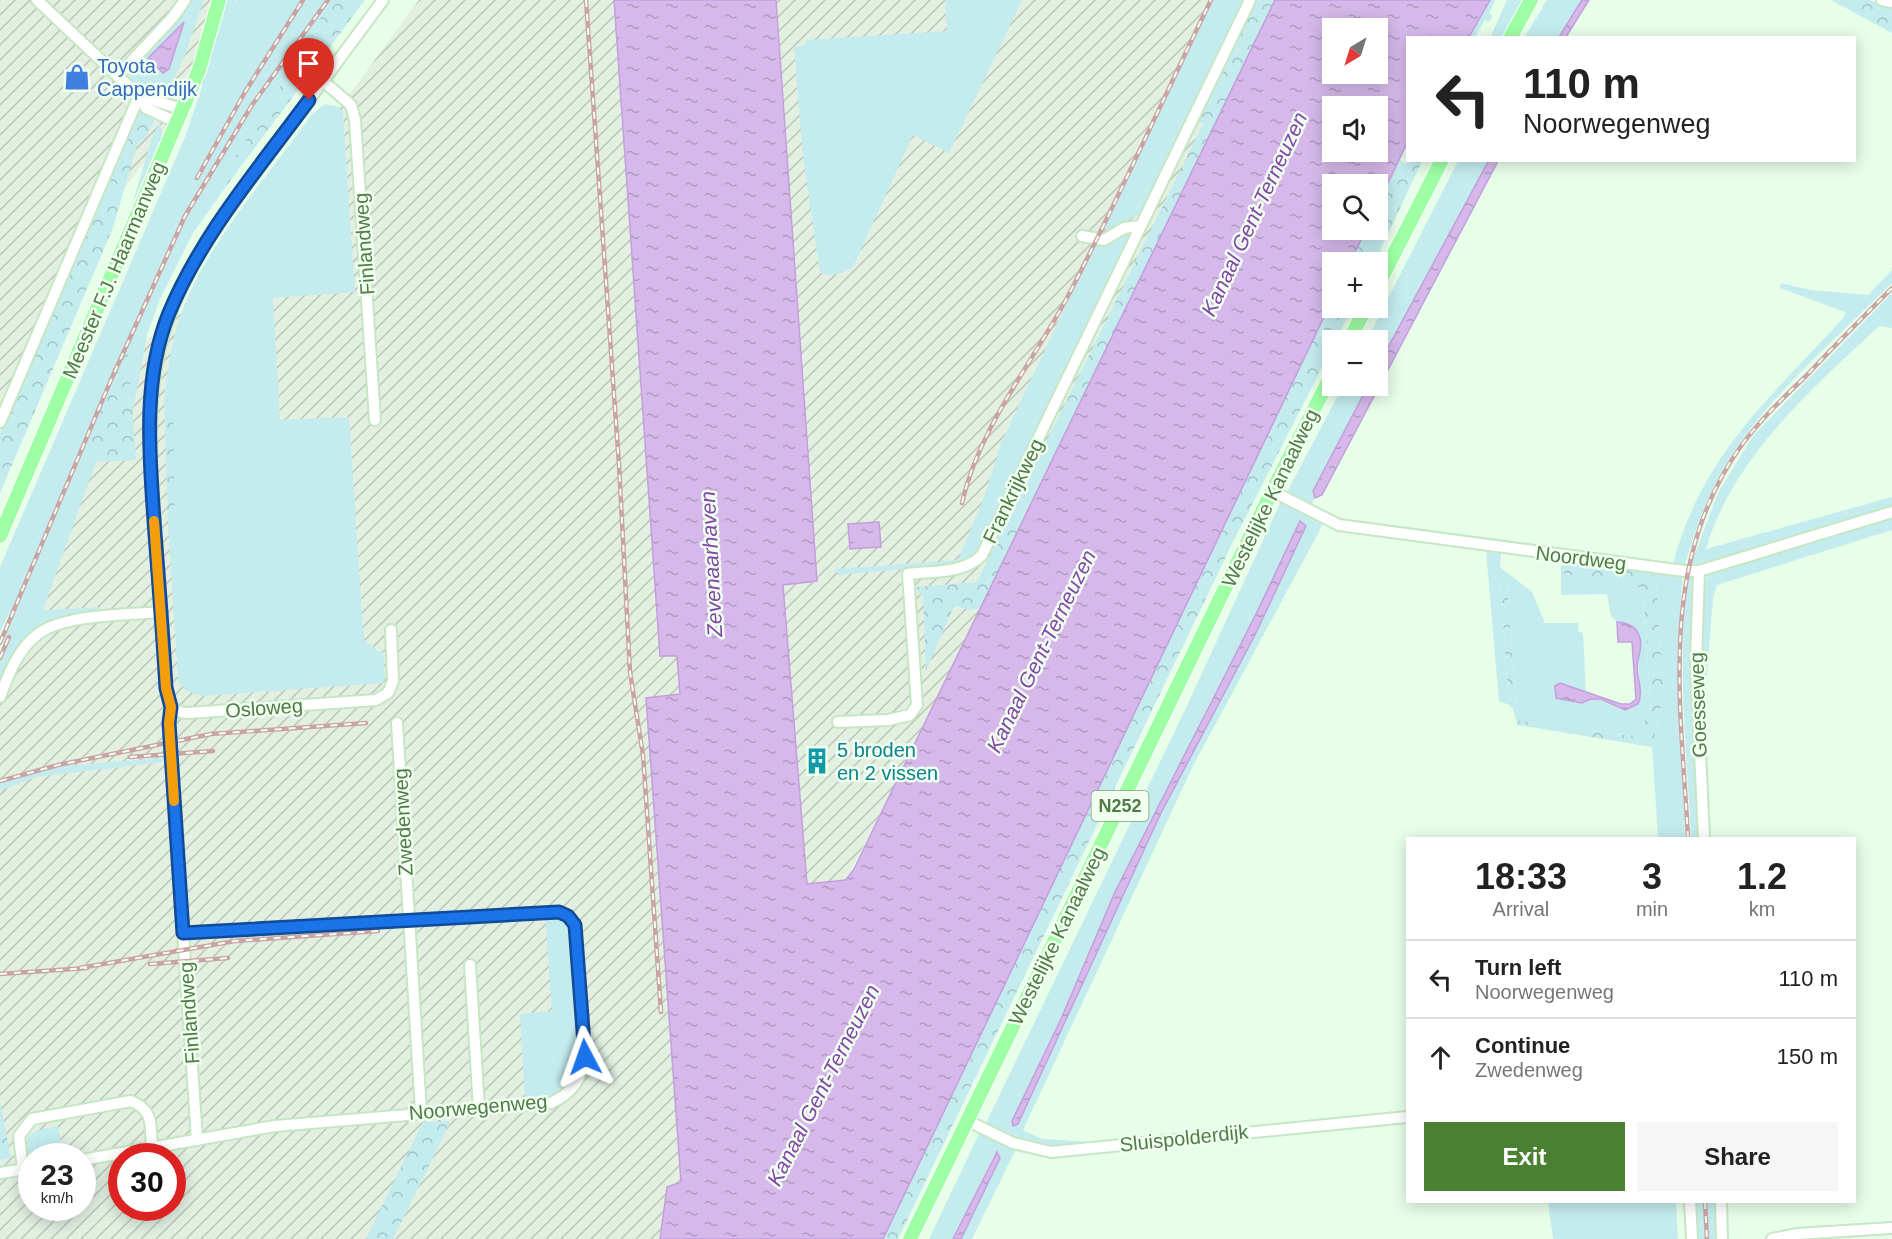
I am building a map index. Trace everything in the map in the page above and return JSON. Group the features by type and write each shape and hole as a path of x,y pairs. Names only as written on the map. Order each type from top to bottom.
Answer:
{"main road":[{"name":"Meester F.J. Haarmanweg","path":"0,536 199,70 219,0"},
{"path":"1511,36 1531,0"},
{"path":"1388,266 1441,162"},
{"name":"Westelijke Kanaalweg","path":"910,1239 1272,491 1322,394"}],"street":[{"path":"37,0 139,96 179,115"},
{"path":"118,76 173,17 185,0"},
{"path":"171,707 166,688 160,612 150,425 158,350 163,332 188,271 212,231 383,0"},
{"name":"Frankrijkweg","path":"838,722 888,720 910,716 917,705 908,574 961,569 974,564 982,555 1250,0"},
{"path":"1882,0 1892,3"},
{"name":"Finlandweg","path":"323,81 351,105 356,120 375,420"},
{"path":"0,422 139,96"},
{"path":"1082,236 1104,240 1124,228 1141,226"},
{"name":"Noordweg","path":"1272,491 1339,525 1674,570 1699,571 1892,512"},
{"name":"Goesseweg","path":"1699,571 1696,663 1704,837"},
{"path":"0,697 10,670 39,634 77,619 160,612"},
{"name":"Osloweg","path":"171,707 176,711 188,713 376,700 388,693 393,681 391,630"},
{"name":"Finlandweg","path":"171,707 169,723 197,1140"},
{"name":"Zwedenweg","path":"397,723 422,1112"},
{"name":"Noorwegenweg","path":"182,1143 275,1126 551,1103 565,1096 582,1076 585,1057 575,925 568,916 559,912 409,921"},
{"path":"183,933 409,921"},
{"path":"470,965 479,1109"},
{"path":"21,1143 19,1136 32,1119 131,1101 144,1107 150,1118 152,1143"},
{"name":"Sluispolderdijk","path":"968,1121 1013,1143 1051,1152 1406,1117"},
{"path":"0,1173 18,1170"},
{"path":"1690,1203 1692,1239"},
{"path":"1721,1203 1722,1239"},
{"path":"1772,1239 1797,1234 1892,1228"}],"shaded area":[{"path":"0,0 265,0 107,212 0,458"},
{"path":"419,0 1297,0 662,1239 0,1239 0,684 33,614 135,350 198,300"}],"green space":[{"path":"189,0 204,0 185,55 164,100 138,87 129,74 131,67"},
{"path":"226,0 235,0 235,3 237,0 330,0 308,42 230,165 225,188 193,233 160,299 147,335 133,411 127,338 104,457 136,457 136,460 96,462 43,610 100,607 101,611 62,618 39,631 0,685 0,658 10,612 0,632 0,567 185,137 206,75"},
{"path":"330,0 365,0 225,188 230,165 308,42"},
{"path":"945,0 1022,0 949,153 913,135 853,267 837,274 820,273 803,156 794,47 805,45 806,40 947,31"},
{"path":"1210,0 1247,0 1144,213 1103,229"},
{"path":"1256,0 1275,0 1077,409 1066,402 1203,124 1197,120"},
{"path":"1490,0 1495,0 1489,14 1493,16 1489,22 1485,20 1476,36 1470,36"},
{"path":"1507,0 1524,0 1503,36 1491,36"},
{"path":"1547,0 1582,0 1560,36 1525,36"},
{"path":"1831,0 1869,0 1892,8 1892,33"},
{"path":"325,104 339,107 343,112 355,292 273,298 280,420 349,417 363,629 365,640 377,651 383,651 385,678 383,683 202,696 186,691 178,681 168,523 175,522 172,401 164,398 172,344 184,305 216,245 312,114"},
{"path":"146,113 155,118 147,136 137,145 113,228 0,493 0,435 136,118 139,114"},
{"path":"160,122 162,135 131,209 151,140"},
{"path":"1399,159 1405,164 1406,162 1422,162 1388,234 1388,182"},
{"path":"1457,162 1488,162 1388,348 1388,330 1372,330 1378,318 1388,318 1388,299"},
{"path":"1124,234 1132,235 977,553 965,563 838,575 835,569 958,560 984,497 1002,441 1095,244 1105,244"},
{"path":"1361,240 1385,240 1380,252 1355,252"},
{"path":"1892,270 1892,283 1802,370 1741,442 1718,478 1706,503 1684,568 1672,567 1685,527 1701,492 1720,460 1741,430 1844,317 1845,312 1780,288 1781,283 1810,290 1868,295"},
{"path":"1892,293 1892,328 1879,326 1801,400 1777,427 1735,484 1718,516 1706,549 1892,497 1892,511 1690,567 1718,493 1753,436"},
{"path":"1323,318 1347,318 1341,330 1322,330 1322,368 1232,544 898,1239 883,1239"},
{"path":"127,336 136,457 104,457 82,442"},
{"path":"1338,396 1363,396 1313,491 1315,498 1310,507 1286,494"},
{"path":"164,398 173,401 175,522 168,523"},
{"path":"1066,402 1077,409 1026,515 1014,507"},
{"path":"1282,499 1322,521 1321,528 1193,766 1023,1130 1042,1139 1106,1143 1038,1149 985,1125 1185,710","holes":["1300,521 1306,526 1255,635 1161,813 1018,1124 1012,1121 1207,708 1256,614"]},
{"path":"1014,507 1026,515 981,608 970,610 954,606 926,671 923,597 914,587 977,582"},
{"path":"1892,515 1892,530 1717,585 1713,598 1705,698 1701,618 1704,587 1708,573"},
{"path":"1486,551 1501,553 1500,567 1532,592 1545,623 1578,623 1578,631 1583,633 1586,692 1560,683 1570,697 1581,702 1586,703 1591,699 1608,701 1620,709 1638,704 1641,697 1638,660 1640,656 1635,628 1617,622 1611,616 1607,594 1561,595 1561,573 1638,586 1644,600 1651,714 1632,736 1516,720 1513,709 1516,703 1507,581 1500,580 1509,705 1499,701"},
{"path":"1561,561 1651,573 1656,578 1664,693 1652,747 1518,725 1516,720 1632,736 1651,714 1644,600 1638,586 1561,573"},
{"path":"1651,573 1683,573 1677,651 1685,837 1658,837 1652,747 1664,693 1656,578"},
{"path":"1688,575 1695,578 1702,837 1691,837 1683,674"},
{"path":"1500,580 1507,581 1516,703 1513,709 1509,705"},
{"path":"163,758 163,762 36,777 0,791 0,781 36,768"},
{"path":"557,914 571,922 580,1028 576,1068 570,1081 561,1090 550,1095 525,1100 520,1014 552,1011 545,915"},
{"path":"0,1103 11,1158 0,1160"},
{"path":"451,1121 393,1239 366,1239 423,1122"},
{"path":"58,1126 61,1143 27,1143 30,1136 39,1130"},
{"path":"980,1132 1013,1147 1015,1151 972,1239 961,1239 1000,1158 999,1153 994,1155 953,1239 929,1239"},
{"path":"1548,1203 1676,1203 1678,1239 1553,1239"},
{"path":"1693,1203 1703,1203 1705,1239 1695,1239"},
{"path":"1707,1203 1719,1203 1720,1239 1709,1239"}],"water":[{"path":"614,0 776,0 817,581 783,585 807,884 846,880 854,869 1275,0 1490,0 1470,36 1406,36 1406,145 1388,183 1388,174 1322,174 1322,240 1361,240 1355,252 1322,252 1323,318 883,1239 660,1239 667,1187 681,1182 646,698 680,694 677,656 660,656"},
{"path":"1582,0 1589,0 1567,36 1560,36"},
{"path":"184,22 169,69 163,73 148,58"},
{"path":"1488,162 1497,162 1388,370 1388,348"},
{"path":"1363,396 1374,396 1322,495 1315,498 1313,491"},
{"path":"1300,521 1306,526 1255,635 1161,813 1018,1124 1013,1126 1012,1121 1061,1019 1115,892 1256,614"},
{"path":"879,522 881,547 850,549 848,524"},
{"path":"1617,622 1632,626 1640,636 1641,647 1637,665 1640,693 1638,704 1625,710 1601,699 1591,699 1582,703 1556,698 1555,686 1560,683 1621,704 1630,704 1636,699 1632,642 1618,642"},
{"path":"997,1152 1000,1158 961,1239 953,1239"}],"railway":[{"path":"197,178 245,92 303,0"},
{"path":"0,643 111,380 185,216 252,105 328,0"},
{"path":"586,0 619,465 630,672 643,755 661,1012"},
{"path":"962,503 970,475 993,423 1067,298 1211,0"},
{"path":"1688,837 1680,686 1680,636 1685,586 1696,538 1714,491 1748,436 1892,288"},
{"path":"0,658 9,637"},
{"path":"0,781 58,765 211,734 366,723"},
{"path":"130,757 213,751"},
{"path":"80,968 235,941 378,931"},
{"path":"150,964 228,958"},
{"path":"0,974 87,968"},
{"path":"1705,1203 1707,1239"}],"slow traffic":[{"path":"154,521 166,688 171,707 169,723 174,801"}],"place":[{"name":"Toyota Cappendijk","path":"77,77"},
{"name":"5 broden en 2 vissen","path":"817,761"}],"route":[{"path":"309,100 212,231 188,271 168,314 158,350 153,388 150,448 166,688 171,707 169,723 183,933 559,912 568,916 575,925 585,1057"}],"water label":[{"name":"Kanaal Gent-Terneuzen","path":"1254,214"},
{"name":"Zevenaarhaven","path":"711,564"},
{"name":"Kanaal Gent-Terneuzen","path":"1041,651"},
{"name":"Kanaal Gent-Terneuzen","path":"823,1085"}]}
